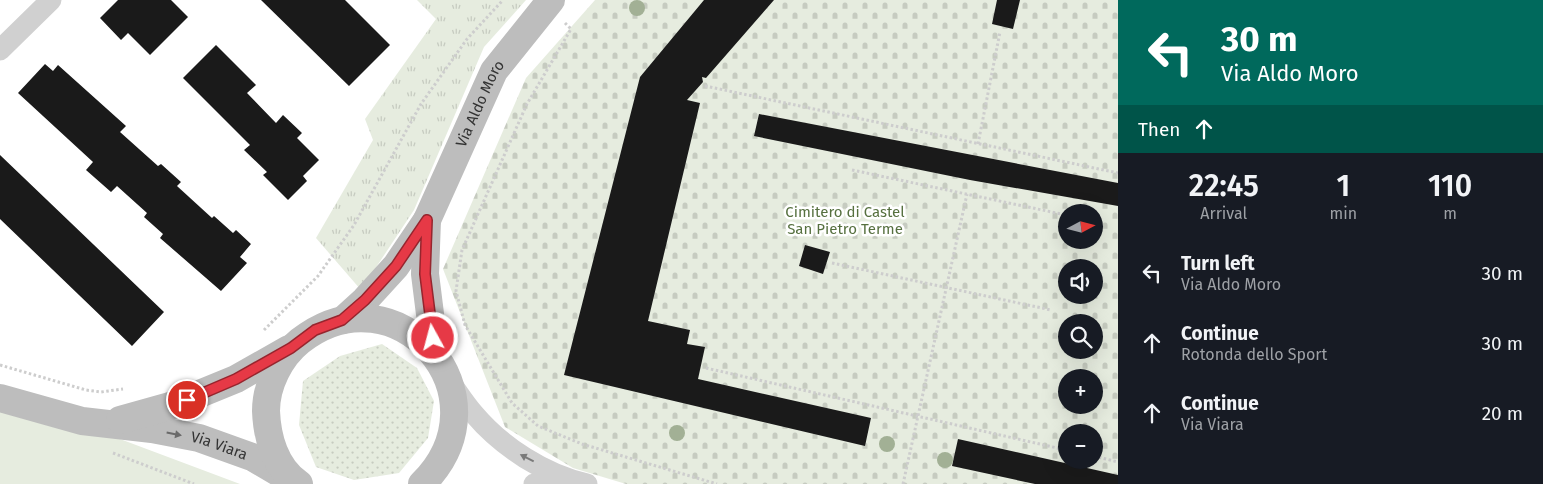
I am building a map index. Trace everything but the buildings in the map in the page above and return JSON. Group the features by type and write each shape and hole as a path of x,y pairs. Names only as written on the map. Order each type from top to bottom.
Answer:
{"main road":[{"name":"Via Aldo Moro","path":"342,320 365,300 396,266 427,220 494,71 549,3"},
{"name":"Via Aldo Moro","path":"427,220 425,274 435,354"},
{"path":"296,482 276,458 267,430 266,401 274,372 291,348 315,330 342,320 368,318 394,324 416,336 435,354 449,380 455,411 451,441 437,469 422,484"},
{"name":"Via Viara","path":"109,423 170,406 236,379 291,348"},
{"name":"Via Viara","path":"0,398 82,421 109,423 199,438 252,457 296,482"}],"street":[{"path":"0,50 52,0"},
{"path":"449,380 475,415 516,453 579,482"},
{"path":"534,484 579,482"}],"path":[{"path":"258,336 318,276 354,225 421,104 467,39 503,0"},
{"path":"549,3 572,29 527,104 462,250 456,291 466,325 512,403 538,426 582,444 716,484"},
{"path":"978,144 1000,32"},
{"path":"705,86 1118,173"},
{"path":"852,170 1058,213"},
{"path":"903,484 967,194"},
{"path":"832,263 1051,310"},
{"path":"0,365 86,390 101,392 127,389"},
{"path":"706,368 1058,448"},
{"path":"1103,458 1118,462"}],"green space":[{"path":"417,0 526,0 484,47 414,210 361,290 316,238 373,140 365,119 436,19"},
{"name":"Cimitero di Castel San Pietro Terme","path":"595,0 1118,0 1118,484 626,484 573,468 505,427 443,269 526,78"},
{"path":"382,344 417,368 434,401 428,438 399,473 354,480 316,467 299,425 303,381 340,356"},
{"path":"0,394 240,484 0,484"}],"route":[{"path":"187,400 236,379 291,348 315,330 342,320 365,300 396,266 427,220 425,274 433,338"}]}
